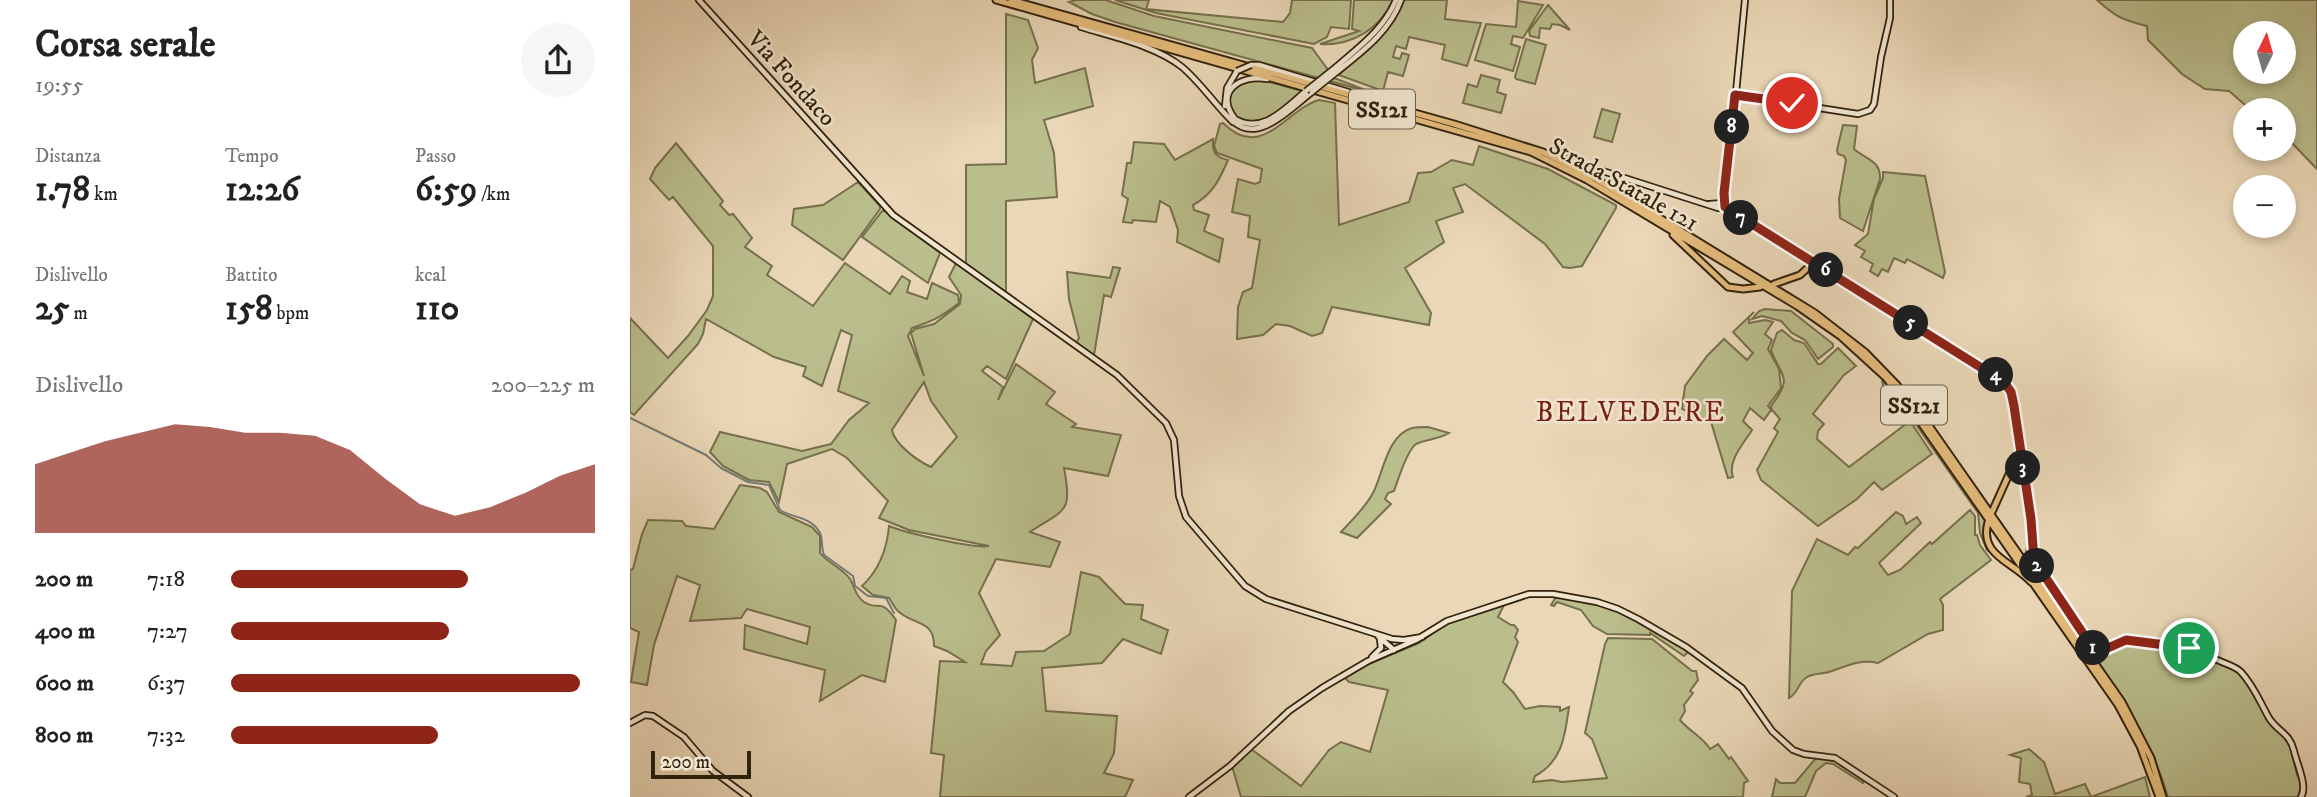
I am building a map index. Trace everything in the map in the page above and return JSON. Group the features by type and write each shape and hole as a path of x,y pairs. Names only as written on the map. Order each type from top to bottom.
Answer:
{"main road":[{"name":"Via Fondaco","path":"699,0 859,179 901,222 1117,376 1170,429 1175,446 1179,496 1186,517 1245,586 1266,598 1358,628"},
{"name":"Strada Statale 121","path":"996,0 1531,152 1572,171 1747,274"},
{"name":"Strada Statale 121","path":"1011,0 1520,143 1596,179 1747,274"},
{"path":"1031,10 1167,57 1196,81 1233,122 1248,129 1264,127 1312,91 1381,27 1398,0"},
{"path":"1721,206 1745,0"},
{"path":"1735,95 1858,114 1870,110 1874,104 1890,18 1890,0"},
{"path":"1233,122 1224,100 1229,83 1237,71 1251,65 1290,74 1413,113"},
{"path":"1251,77 1312,91 1270,119 1252,126 1235,119 1228,105 1228,98 1238,81 1251,77"},
{"path":"1543,152 1721,206 1999,378 2008,388 2014,406 2031,519 2029,559 2036,578"},
{"path":"1646,214 1675,236 1728,287 1760,287"},
{"path":"1774,284 1800,275 1813,263"},
{"name":"SS121","path":"1747,274 1856,343 1889,375 1923,417 2131,717 2151,758 2161,797"},
{"name":"SS121","path":"1747,274 1826,326 1886,378 1919,420 2127,719 2161,797"},
{"path":"1992,512 2013,468 2022,457"},
{"path":"2013,468 2024,469"},
{"path":"1988,522 1985,538 1990,549 2027,578 2046,600"},
{"path":"2031,544 2036,563 2094,650 2101,651 2126,640 2182,647 2196,650 2240,671 2259,696 2271,720 2291,740 2304,784 2301,797"},
{"path":"1189,797 1230,766 1302,701 1368,661 1422,637 1447,621 1537,593 1597,602 1618,609 1686,647 1742,688 1772,731 1793,750 1839,761 1894,797"},
{"path":"1358,628 1377,636 1394,650"},
{"path":"1358,628 1392,639 1422,637"},
{"path":"1368,661 1381,648 1381,641 1377,636"},
{"path":"1392,639 1394,650"},
{"path":"630,723 645,715 653,716 684,737 713,771 748,797"}],"green space":[{"path":"1106,0 1154,16 1312,48 1334,78 1373,93 1115,22 1069,2"},
{"path":"1115,0 1149,0 1146,9 1283,22 1290,13 1292,0 1351,0 1349,29 1331,27 1327,37 1314,44 1156,13"},
{"path":"1354,0 1393,0 1381,19 1364,34 1343,42 1320,44 1359,31 1352,29"},
{"path":"1403,0 1447,0 1445,19 1481,23 1467,66 1442,59 1445,45 1409,37 1406,49 1396,46 1393,57 1400,59 1402,53 1409,55 1403,76 1388,72 1383,91 1339,75 1385,32 1395,19"},
{"path":"2097,0 2317,0 2317,169 2296,147 2296,98 2237,98 2229,91 2205,89 2182,74 2148,40 2147,26 2120,17"},
{"path":"1518,1 1543,5 1523,38 1513,36 1511,44 1520,47 1513,71 1475,60 1486,24 1516,27"},
{"path":"1548,5 1570,30 1552,24 1550,29 1540,28 1539,38 1530,36 1529,31"},
{"path":"1006,14 1028,20 1038,48 1032,60 1035,83 1085,68 1093,106 1044,120 1054,153 1057,197 1006,201 1006,293 966,264 966,165 1006,164"},
{"path":"1526,39 1546,45 1535,84 1515,77"},
{"path":"1481,75 1500,80 1497,92 1506,95 1501,113 1463,103 1468,84 1477,87"},
{"path":"1246,80 1265,81 1303,91 1271,117 1252,123 1234,114 1228,103 1233,89"},
{"path":"1319,100 1335,103 1339,225 1409,202 1418,173 1431,172 1452,160 1473,165 1479,146 1548,169 1616,205 1616,208 1582,266 1570,268 1563,267 1545,244 1465,184 1453,188 1463,212 1436,221 1444,242 1405,268 1431,313 1429,325 1332,307 1322,333 1312,336 1290,326 1276,324 1263,335 1237,339 1238,307 1243,292 1252,288 1260,240 1248,237 1250,216 1232,212 1238,179 1255,184 1260,182 1262,169 1217,153 1214,146 1220,124 1223,123 1237,134 1250,137 1262,135"},
{"path":"1602,109 1620,114 1612,142 1594,137"},
{"path":"1843,125 1857,126 1854,149 1875,164 1880,173 1863,231 1840,218 1839,199 1846,160 1837,150"},
{"path":"1213,139 1215,153 1228,160 1215,186 1193,205 1194,210 1209,215 1204,231 1223,239 1219,262 1177,242 1178,230 1170,207 1160,201 1156,222 1123,222 1128,199 1122,195 1127,163 1131,163 1134,142 1164,144 1175,160"},
{"path":"676,143 723,201 720,205 729,215 733,214 752,238 745,247 772,266 767,275 813,306 845,263 890,294 902,276 910,281 907,292 927,299 932,283 958,295 959,303 937,318 912,328 908,336 924,376 911,333 915,329 934,324 960,304 961,295 949,277 956,263 1033,319 1006,379 987,366 982,371 1003,387 998,400 1016,364 1055,392 1046,404 1076,424 1072,427 1121,435 1108,476 1064,468 1067,494 1064,508 1030,532 1060,542 1050,567 996,559 979,593 1000,635 986,651 981,664 1012,666 1016,652 1044,651 1070,634 1081,572 1099,577 1125,604 1143,605 1141,619 1168,630 1161,654 1123,639 1102,663 1042,668 1046,711 1117,716 1114,753 1104,773 1133,780 1125,797 940,797 944,755 931,753 940,661 965,662 934,646 931,632 923,624 899,612 889,598 873,595 862,586 881,559 889,526 940,540 989,546 909,530 879,518 888,501 847,458 832,449 787,464 779,502 769,482 749,480 723,466 710,452 720,432 802,451 831,444 849,420 869,403 838,391 852,335 841,330 822,386 803,376 806,367 774,357 706,319 698,344 634,415 630,412 630,318 668,358 707,310 713,296 713,246 673,197 669,200 650,179 655,168","holes":["924,382 931,401 957,437 931,467 902,447 892,430"]},
{"path":"1883,172 1925,176 1945,272 1943,278 1907,259 1905,263 1894,258 1888,272 1882,269 1878,276 1870,271 1873,264 1861,257 1865,251 1855,245 1868,234 1874,199"},
{"path":"858,182 880,209 843,260 792,225 794,209 823,205"},
{"path":"883,210 940,253 928,283 862,237"},
{"path":"1113,267 1120,268 1111,297 1104,295 1094,355 1076,343 1079,338 1069,299 1067,272 1110,278"},
{"path":"1765,309 1791,311 1833,344 1833,347 1818,359 1805,340 1792,333 1781,321 1762,316 1752,319"},
{"path":"1754,312 1749,317 1749,323 1765,320 1773,322 1765,334 1772,340 1768,349 1779,369 1781,388 1768,406 1771,410 1764,420 1750,408 1743,421 1752,430 1734,459 1733,477 1728,478 1711,422 1682,409 1685,386 1707,356 1724,339 1747,360 1753,353 1733,332"},
{"path":"1782,330 1794,340 1804,343 1818,364 1838,348 1856,366 1844,375 1813,414 1824,424 1818,431 1817,439 1849,467 1910,421 1932,454 1882,490 1874,482 1857,499 1818,526 1761,480 1757,470 1778,432 1774,428 1780,419 1771,406 1784,382 1771,350 1777,333"},
{"path":"1882,379 1912,415 1965,494 1987,521 1985,539 1992,552 2002,560 1987,550 1980,533 1978,513 1910,416 1883,386"},
{"path":"1428,427 1449,433 1420,442 1413,447 1394,491 1388,493 1385,499 1391,504 1357,538 1341,532 1370,498 1397,438 1412,428"},
{"path":"740,485 760,488 767,492 779,512 812,527 820,536 820,553 847,575 861,600 869,605 883,606 896,620 885,682 862,675 820,701 825,670 744,649 745,625 807,644 810,627 747,609 741,618 690,621 700,585 677,576 654,645 647,685 631,682 639,632 630,628 630,570 633,569 648,520 682,521 686,526 714,529"},
{"path":"1970,510 1975,516 1975,535 1991,560 1940,599 1943,605 1943,630 1928,634 1878,663 1847,665 1809,676 1789,698 1792,591 1817,539 1848,555 1896,512 1903,516 1906,524 1917,517 1921,523 1879,563 1888,575 1900,570"},
{"path":"2030,560 2097,654 2126,641 2195,652 2237,671 2253,689 2271,725 2289,741 2297,775 2302,782 2298,797 2168,797 2151,751 2128,709 2044,586"},
{"path":"1556,597 1598,604 1618,611 1687,653 1684,656 1650,633 1607,634 1593,626 1581,610 1557,602 1554,606 1551,605"},
{"path":"1504,605 1498,617 1518,630 1515,637 1518,642 1503,682 1525,709 1540,706 1560,707 1560,711 1569,707 1564,737 1557,755 1552,763 1535,776 1533,782 1607,778 1592,739 1585,733 1605,644 1608,638 1652,639 1692,671 1696,671 1698,680 1690,691 1693,693 1684,705 1685,711 1680,720 1710,749 1718,744 1729,759 1731,757 1748,781 1744,783 1743,797 1241,797 1232,766 1251,749 1301,786 1329,750 1341,742 1370,752 1388,690 1349,682 1345,678 1371,663 1419,643 1446,624"},
{"path":"2029,749 2044,762 2055,794 2085,784 2091,797 2026,797 2032,795 2030,784 2019,782 2021,758 2010,755"},
{"path":"1816,758 1836,761 1865,779 1863,783 1833,764 1826,763 1816,771 1805,797 1772,797 1776,779 1780,783 1795,783"},
{"path":"2145,777 2150,797 2091,797"}],"waterway":[{"path":"630,418 706,455 721,468 748,482 769,485 780,510 817,528 821,535 824,555 853,576 855,586 868,596 886,598 894,613"}],"district":[{"name":"BELVEDERE","path":"1631,411"}],"route":[{"path":"1792,103 1735,95 1724,193 1725,207 2004,382 2011,392 2014,406 2031,519 2034,560 2094,650 2101,651 2121,640 2189,648"}]}
